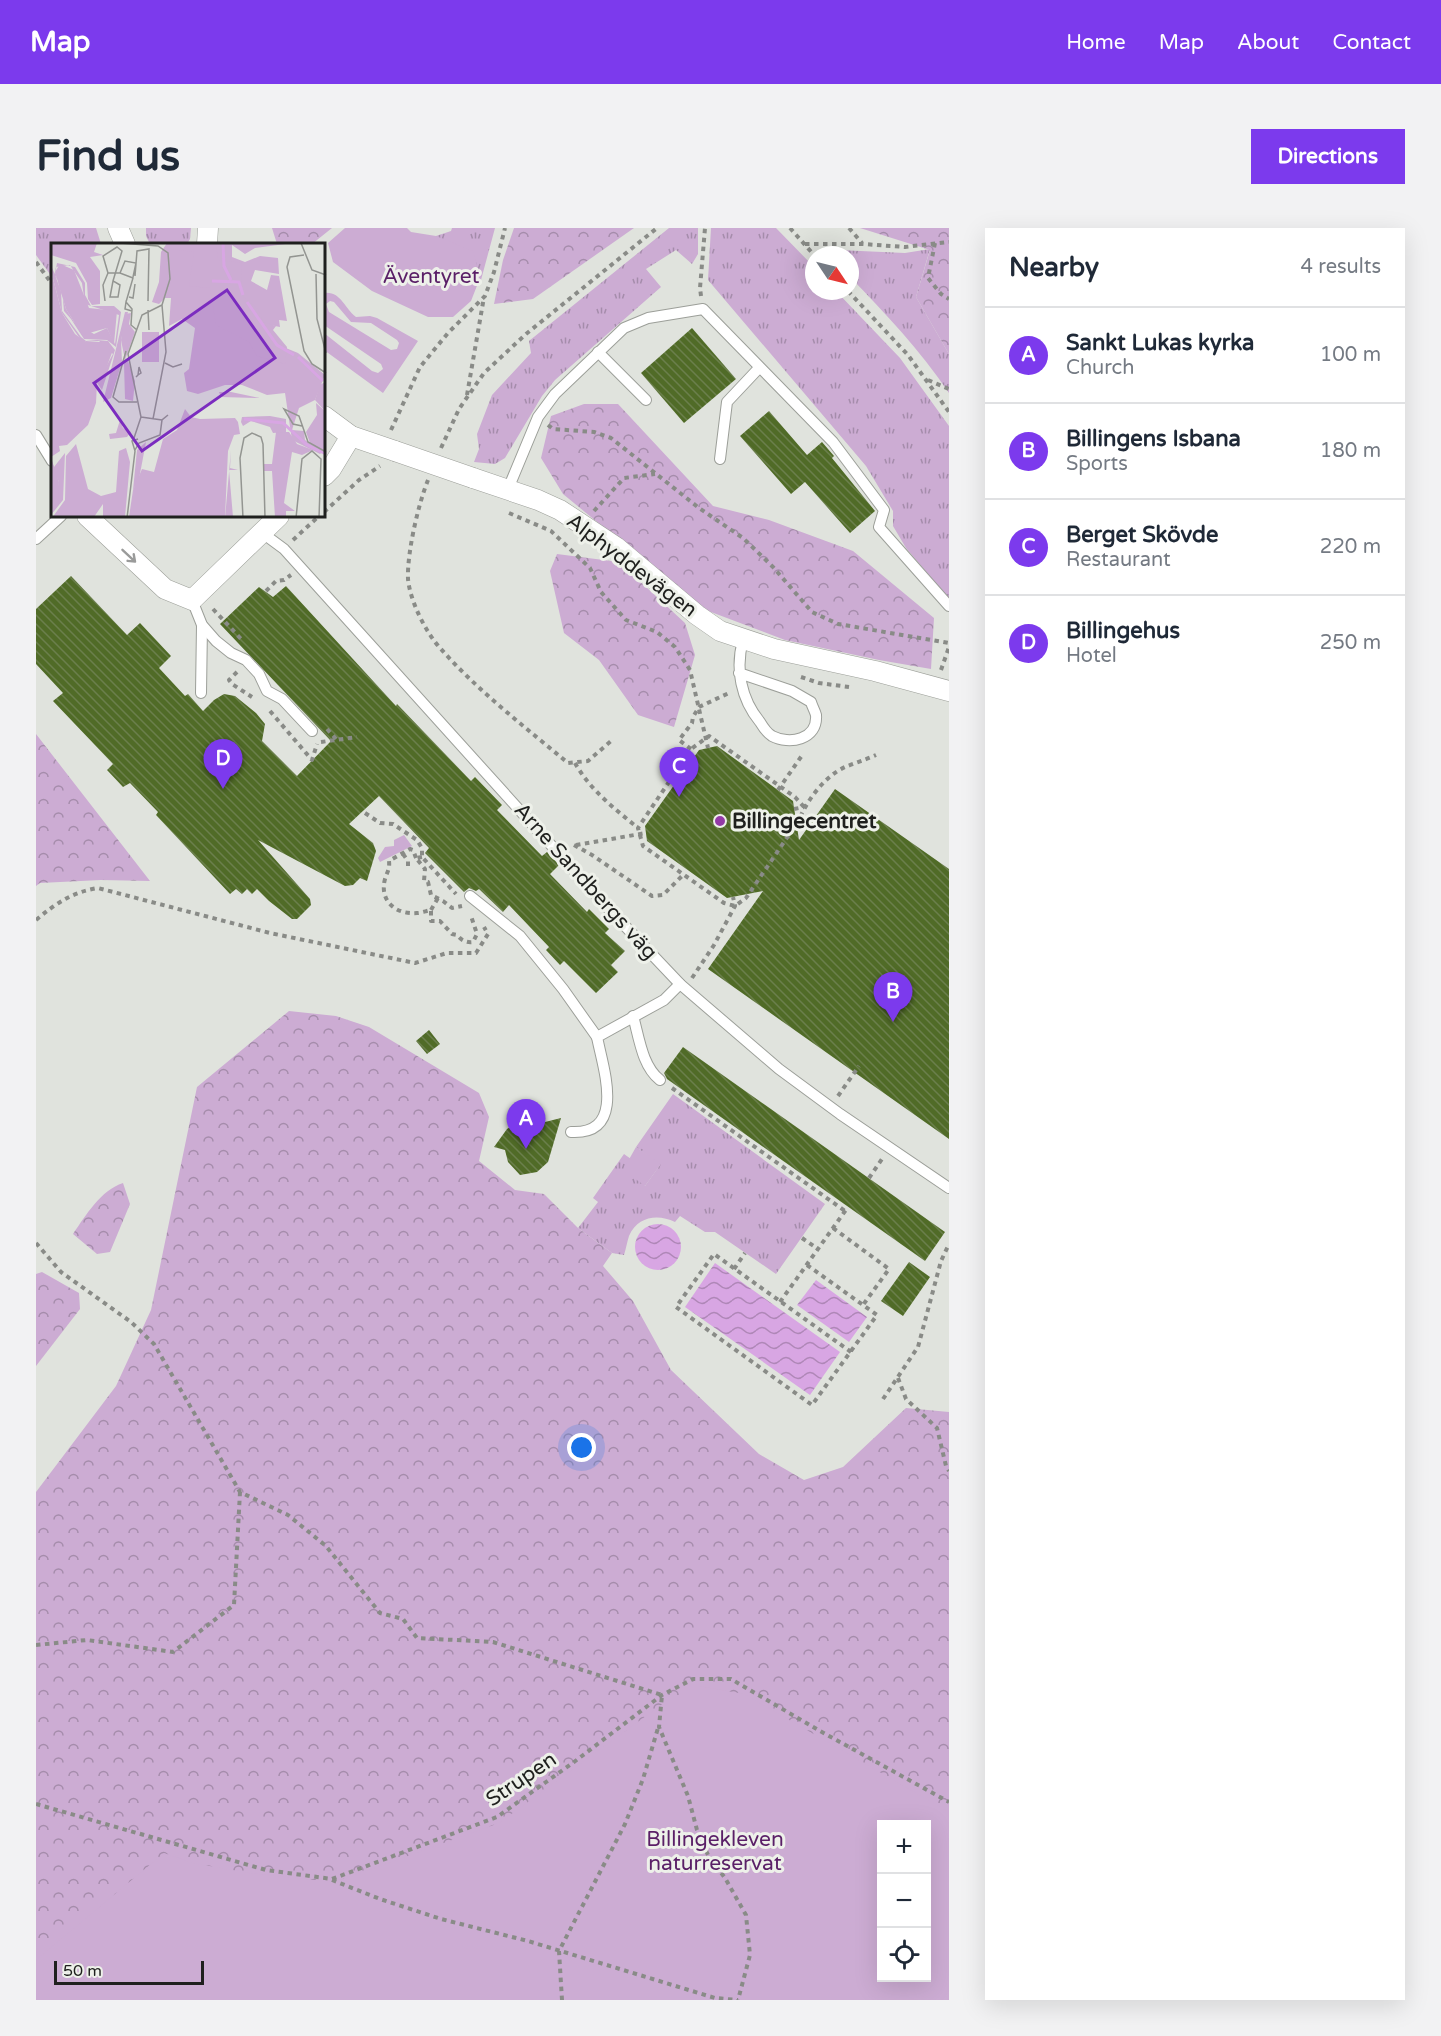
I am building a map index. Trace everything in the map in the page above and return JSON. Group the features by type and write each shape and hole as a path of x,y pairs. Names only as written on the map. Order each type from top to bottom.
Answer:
{"street":[{"path":"207,243 208,228"},
{"name":"Alphyddevägen","path":"326,417 351,436 508,489 560,510 616,547 697,615 720,631 774,649 896,676 949,691"},
{"path":"326,474 331,470 351,436"},
{"path":"89,518 165,589 192,600 277,518"}],"lane":[{"path":"508,489 538,417 555,394 624,328 640,321 673,313 703,309 833,442 884,510 879,527 949,606"},
{"path":"598,352 646,400"},
{"path":"720,459 727,402 759,368"},
{"path":"36,435 51,459"},
{"path":"36,539 58,518"},
{"name":"Arne Sandbergs väg","path":"261,532 284,549 300,566 606,906 680,984 779,1069 840,1114 949,1188"},
{"path":"192,600 202,625 216,641 231,653 246,660 259,674 267,691 282,699 312,731"},
{"path":"201,693 202,625"},
{"path":"739,674 792,691 811,702 816,715 812,729 803,738 792,742 770,735 749,709 739,674 740,650 743,640"},
{"path":"467,901 520,936 563,989 597,1037 608,1093 608,1106 596,1126 582,1132 571,1132"},
{"path":"597,1037 664,1000 680,984"},
{"path":"633,1016 645,1058 652,1073 660,1080"}],"path":[{"path":"467,398 485,296 494,272 505,228"},
{"path":"703,309 700,288 705,228"},
{"path":"790,228 805,244 905,247 949,242"},
{"path":"849,228 863,244"},
{"path":"935,243 928,278 941,294 949,299"},
{"path":"36,262 51,283"},
{"path":"326,510 359,480 380,466 392,450 420,367 448,333 485,296"},
{"path":"856,300 908,355 949,412"},
{"path":"926,380 949,389"},
{"path":"538,417 553,429 594,432 611,438 699,508 743,538 773,567 812,612 824,619 838,624 949,643"},
{"path":"583,524 624,478 655,474"},
{"path":"507,512 551,531 590,568 601,592 626,620 657,633 675,647 690,670 708,748"},
{"path":"284,549 317,518"},
{"path":"266,591 276,581 285,580 300,566"},
{"path":"691,749 679,740 692,723 699,707 743,687"},
{"path":"638,828 691,749 710,736 795,797 804,807"},
{"path":"318,743 357,737"},
{"path":"639,834 639,826 693,751 706,741"},
{"path":"778,790 803,754"},
{"path":"695,975 735,906 746,898 800,820 804,807 825,781 843,768 876,755"},
{"path":"575,763 583,777 611,806 638,828 643,846 723,903 735,906"},
{"path":"794,809 804,807"},
{"path":"364,813 380,823 393,824 417,840 422,848 422,857 456,895 467,901 479,917"},
{"path":"587,843 646,833"},
{"path":"574,845 652,896 663,895 683,875"},
{"path":"431,910 401,913 392,907 383,890 390,868 389,861 410,849 413,850 425,869 424,881 428,882 431,895 455,909 465,905 467,901"},
{"path":"403,854 408,861 408,868"},
{"path":"416,858 422,857"},
{"path":"36,920 57,902 82,891 98,888 270,933 414,963 447,953 476,953 488,934 483,925"},
{"path":"733,897 735,906"},
{"path":"438,898 431,910 431,921 440,921 452,934 473,942 477,934 471,914"},
{"path":"836,1099 859,1066"},
{"path":"660,1080 847,1209 780,1302"},
{"path":"869,1178 883,1158"},
{"path":"833,1228 889,1269 863,1305"},
{"path":"802,1238 818,1249"},
{"path":"36,1243 61,1272 130,1322 154,1344 240,1492 234,1605 173,1652 87,1640 36,1645"},
{"path":"883,1398 918,1347 941,1261 949,1244"},
{"path":"734,1269 745,1253"},
{"path":"807,1265 877,1315 851,1352 812,1405 676,1307 714,1254 851,1352"},
{"path":"898,1377 906,1399 938,1428 949,1471"},
{"path":"240,1492 288,1515 326,1546 380,1612 403,1619 417,1638 493,1642 662,1695 658,1727 643,1779 626,1824 559,1951 562,2000"},
{"name":"Strupen","path":"36,1804 266,1870 332,1879 497,1817 662,1695 693,1679 731,1679 949,1802"},
{"path":"332,1879 380,1899 441,1919 559,1951 715,1998 739,2000 750,1955 746,1915 708,1855 697,1830 688,1796 658,1727"}],"green space":[{"path":"36,228 96,228 101,243 51,243 51,276 36,255"},
{"path":"146,228 191,228 188,243 150,243 146,236"},
{"path":"272,228 332,228 313,243 277,243"},
{"name":"Äventyret","path":"345,228 407,228 411,232 436,236 473,251 480,278 471,301 453,317 428,317 372,291 333,262 328,243"},
{"path":"452,228 495,228 481,280 455,268 436,236 451,231"},
{"path":"514,228 634,228 533,299 494,304 503,260"},
{"path":"669,228 698,228 698,254 692,264 676,250 646,269 661,287 555,380 542,396 505,458 495,464 474,462 479,449 477,434 492,395 531,353 529,341"},
{"path":"711,228 776,228 805,258 805,300 845,300 900,358 949,426 949,599 906,548 893,526 893,511 866,466 708,280"},
{"path":"860,228 949,228 949,354 916,297 930,250"},
{"path":"930,249 916,297 949,354 949,393 914,347 859,287 859,251 905,253"},
{"path":"326,293 338,297 356,317 377,318 418,341 383,393 326,351 326,335 372,371 378,373 383,369 381,364 326,326 326,304","holes":["330,301 334,302 351,322 371,323 397,340 399,343 397,349 391,350 329,312 326,304"]},
{"path":"584,404 618,404 713,506 769,520 853,551 934,618 931,669 785,640 703,609 563,494 541,458 551,416"},
{"path":"557,554 619,562 685,623 695,655 674,727 638,715 599,660 564,633 550,571"},
{"path":"36,734 150,881 101,880 40,883 36,886"},
{"path":"404,835 412,846 380,862 378,858 385,847 394,846 394,840"},
{"path":"289,1011 336,1016 369,1027 479,1093 489,1117 479,1161 515,1190 544,1194 578,1228 612,1253 603,1266 633,1301 671,1370 759,1454 804,1480 843,1467 906,1408 949,1412 949,2000 36,2000 36,1492 116,1386 151,1310 197,1087"},
{"path":"673,1094 825,1204 776,1274 715,1232 705,1232 680,1216 675,1222 669,1219 649,1218 638,1224 629,1236 624,1255 612,1253 578,1228 598,1202 593,1198 624,1154 631,1159 645,1186 660,1165 636,1147"},
{"path":"636,1147 661,1164 645,1186 623,1170"},
{"path":"123,1183 130,1204 110,1252 97,1254 73,1234 101,1197"},
{"path":"42,1272 79,1293 80,1309 36,1366 36,1274"},
{"name":"Billingekleven naturreservat","path":"699,1686 744,1694 949,1812 949,2000 36,2000 36,1960 164,1853 193,1863 249,1873 315,1880 344,1879 499,1823 661,1705"}],"water":[{"path":"658,1224 674,1231 681,1247 674,1263 658,1270 642,1263 635,1247 642,1231"},
{"path":"715,1263 840,1352 810,1395 685,1307"},
{"path":"816,1280 867,1317 849,1342 797,1305"}],"building":[{"path":"692,328 736,379 684,423 641,373"},
{"path":"769,411 807,455 822,442 834,456 832,458 875,511 850,533 805,482 791,494 740,436"},
{"path":"71,576 127,635 140,623 171,656 159,668 185,696 188,694 203,711 224,694 235,696 256,713 265,724 262,741 297,776 331,741 220,624 259,587 273,597 286,586 396,706 397,704 471,781 475,777 502,805 497,810 542,856 547,852 559,865 550,874 587,912 589,909 609,929 605,933 625,951 611,965 618,972 596,993 564,961 560,965 546,950 549,947 509,905 503,912 479,889 476,891 469,888 464,892 425,853 429,848 379,796 349,824 373,843 376,851 367,881 360,878 353,885 345,886 258,840 310,899 311,905 297,919 292,919 257,889 252,894 247,889 242,894 236,889 230,894 156,815 158,812 130,783 123,787 107,770 113,764 53,701 63,693 36,664 36,609"},
{"path":"717,746 793,801 799,840 835,789 949,869 949,1139 708,969 763,891 727,898 647,841 645,826 699,750"},
{"path":"429,1030 440,1044 427,1054 416,1041"},
{"path":"683,1047 945,1232 925,1261 667,1079 664,1073"},
{"path":"561,1118 548,1162 537,1172 520,1175 508,1162 505,1150 494,1147 507,1129 516,1123 528,1119 545,1122"},
{"path":"909,1262 930,1277 903,1316 881,1301"}],"place":[{"name":"Billingehus","path":"223,789"},
{"name":"Berget Skövde","path":"679,797"},
{"name":"Billingecentret","path":"720,821"},
{"name":"Billingens Isbana","path":"893,1022"},
{"name":"Sankt Lukas kyrka","path":"526,1149"}]}
